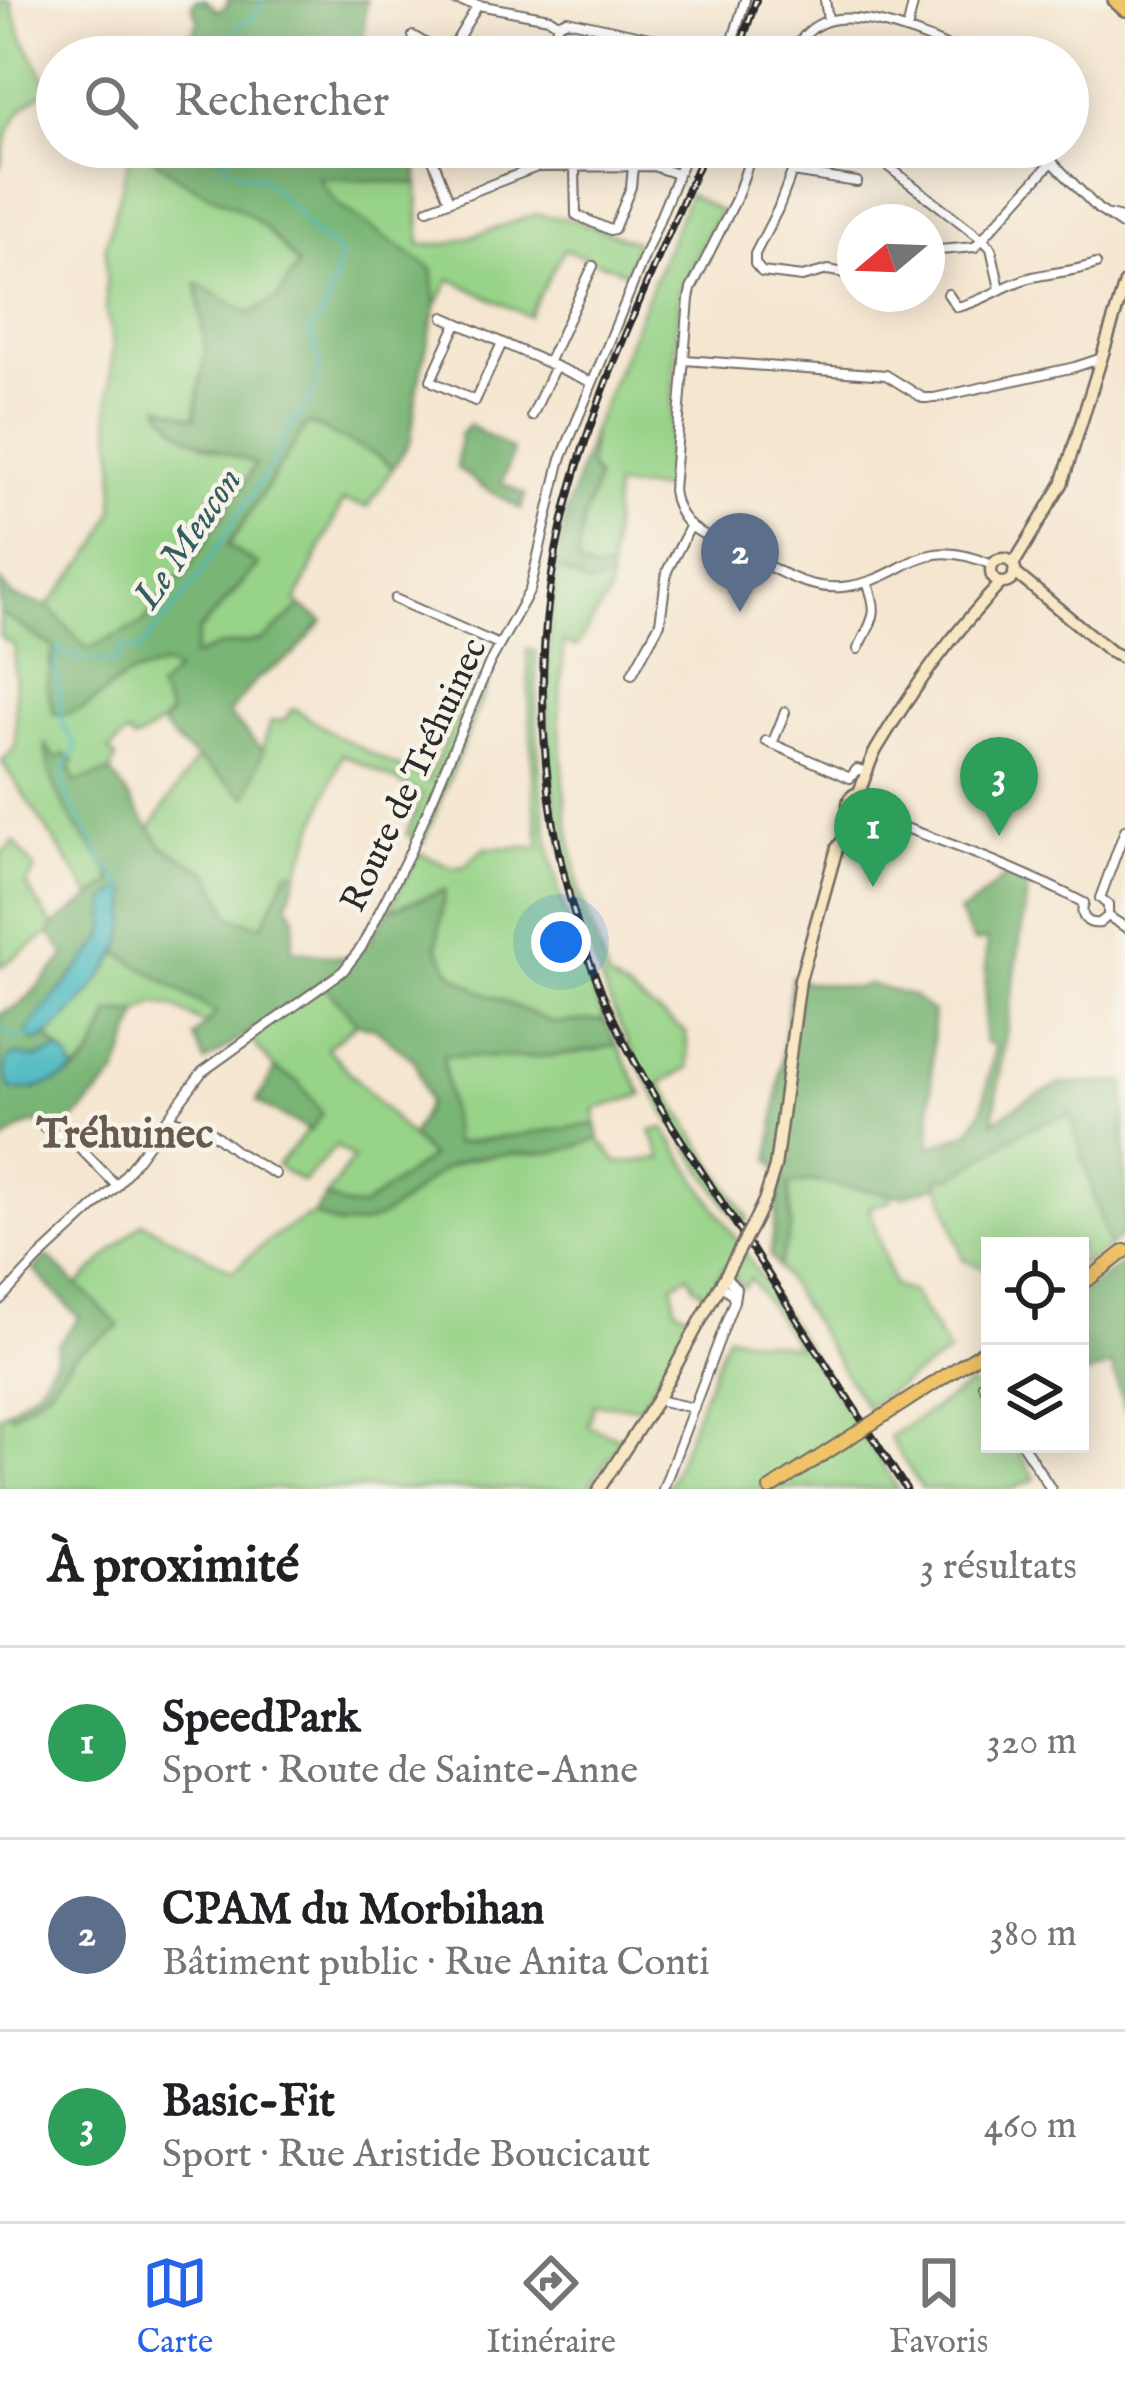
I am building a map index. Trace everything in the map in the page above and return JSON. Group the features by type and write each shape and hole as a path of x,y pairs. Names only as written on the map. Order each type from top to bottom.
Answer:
{"highway":[{"path":"1116,0 1125,8"}],"main road":[{"path":"863,807 867,772 881,743 1055,499 1125,284"},
{"path":"1003,572 1125,659"},
{"path":"599,1489 657,1400 765,1199 775,1167 794,1010 832,852 863,807 881,743"},
{"path":"1089,1279 1125,1251"},
{"path":"770,1489 981,1353"}],"street":[{"path":"453,0 549,18 558,24 572,21 640,36"},
{"path":"734,36 745,0"},
{"path":"825,0 828,20"},
{"path":"907,30 914,0"},
{"path":"459,36 478,5"},
{"path":"805,36 828,20 876,22 921,36"},
{"path":"554,36 558,24"},
{"path":"436,168 449,200"},
{"path":"428,209 534,168"},
{"path":"575,168 576,215 610,230 631,187 634,168"},
{"path":"658,168 677,174"},
{"name":"Route de Tréhuinec","path":"0,1300 117,1186 202,1072 321,988 361,948 410,852 499,645 530,590 560,462 680,168"},
{"path":"747,168 691,289 673,490 678,510 696,530 806,584 846,587 943,552 970,556 1003,572"},
{"path":"792,168 754,254 758,268 802,277 837,271"},
{"path":"890,168 991,248 1000,290"},
{"path":"945,250 975,247 1046,168"},
{"path":"1056,168 1102,212 1125,223"},
{"path":"792,172 857,182"},
{"path":"948,294 957,307 978,303 1028,278 1096,264"},
{"path":"532,416 593,266"},
{"path":"444,317 591,382"},
{"path":"457,322 434,382 475,401 502,343"},
{"path":"685,360 886,375 922,398 934,398 1102,358"},
{"path":"1075,367 1093,386"},
{"path":"632,674 660,623 667,571 691,525"},
{"path":"858,649 876,604 867,581"},
{"path":"395,599 499,645"},
{"path":"785,712 769,742 850,778 857,769 867,772"},
{"path":"863,807 1084,903"},
{"path":"1100,898 1125,830"},
{"path":"1100,898 1108,905 1108,916 1100,923 1089,922 1083,914 1084,903 1100,898"},
{"path":"1108,916 1125,926"},
{"path":"170,1119 210,1131 275,1174"},
{"path":"44,1128 72,1140 117,1186"},
{"path":"663,1489 734,1301 723,1280"},
{"path":"657,1400 694,1408"},
{"path":"1028,1453 1051,1489"}],"green space":[{"path":"0,0 10,0 36,62 36,98 14,121 0,169"},
{"path":"195,0 205,0 218,11 228,0 366,0 363,36 191,36 199,21 192,6"},
{"path":"126,168 167,168 250,216 298,265 277,299 249,314 197,284 206,351 194,419 162,406 202,445 256,463 188,567 142,624 87,649 48,606 98,545 114,510 109,411 113,342 106,311 106,245"},
{"path":"167,168 418,168 418,184 318,177 337,204 432,269 436,307 417,388 411,440 393,468 380,457 308,423 228,546 258,565 199,631 193,657 217,647 264,640 301,606 323,621 293,655 257,679 228,714 263,751 247,797 177,743 162,725 170,714 158,689 176,671 164,665 134,674 77,711 54,714 47,687 54,648 0,613 0,581 13,597 48,606 87,649 142,624 188,567 255,464 188,436 160,405 195,418 206,351 197,283 250,314 277,299 298,265 250,216"},
{"path":"317,176 418,184 420,244 449,244 537,214 574,220 636,242 628,273 564,249 528,316 450,279 436,307 431,269 337,204"},
{"path":"689,194 720,211 680,290 666,489 615,487 610,569 594,572 578,564 581,532 597,479 589,465 592,432"},
{"path":"308,423 380,457 393,468 368,507 343,501 296,601 301,606 264,640 217,647 193,657 199,631 258,566 228,547"},
{"path":"469,425 513,451 502,483 525,495 521,509 457,468 460,435"},
{"path":"592,432 589,465 597,479 581,531 578,564 594,572 610,569 610,580 589,585 556,568 567,511"},
{"path":"556,568 589,585 610,580 608,597 576,647 564,642 559,716 566,813 579,890 608,978 686,1032 689,1068 661,1083 748,1218 741,1227 639,1065 611,1006 571,885 551,760 549,632"},
{"path":"0,613 54,648 49,664 84,709 126,677 165,665 177,671 168,714 147,733 134,741 127,734 109,751 116,758 111,772 75,782 70,767 56,760 47,747 66,808 113,883 93,899 2,762 16,746 14,646 0,637"},
{"path":"527,650 536,651 538,748 548,840 570,929 605,1020 553,1023 478,990 451,972 437,946 445,890 389,910 419,853 453,868 464,866 485,848 540,847"},
{"path":"474,679 487,686 423,843 407,834 422,794 342,754 298,873 289,871 262,926 231,917 210,874 162,846 150,828 197,759 247,796 271,721 283,721 293,708 427,781"},
{"path":"46,745 56,759 64,754 74,761 70,767 75,782 111,772 162,846 210,874 231,917 262,926 289,870 298,873 287,903 295,916 292,950 345,958 365,947 389,910 445,890 437,946 451,972 478,990 553,1023 605,1020 617,1045 530,1057 443,1055 454,1144 596,1124 599,1139 554,1152 461,1161 390,1212 358,1225 334,1224 314,1214 326,1197 363,1207 430,1157 411,1137 428,1103 415,1061 376,1029 357,1023 323,984 205,1062 194,1037 216,1013 117,952 129,893 106,901 103,940 27,1033 35,1042 48,1037 58,1051 32,1059 17,1055 34,1090 81,1068 94,1052 110,1013 139,1013 117,1074 66,1129 46,1123 30,1125 0,1145 0,1014 21,1005 66,956 50,933 53,926 113,882 60,797"},
{"path":"14,842 36,870 26,885 53,926 50,933 0,967 0,855"},
{"path":"1008,874 1029,880 993,1122 1060,1084 1125,1082 1125,1233 1109,1247 1070,1114 1024,1130 953,1177 939,1178 940,1185 902,1196 813,1181 789,1185 791,1227 778,1267 770,1256 782,1176 770,1159 792,976 856,988 868,984 913,996 933,1013 930,1147 968,1133 982,1111 995,1046 984,1041 987,940 974,942 958,913"},
{"path":"117,952 217,1013 206,1025 173,1007 155,1004 139,1013 110,1013 92,1059 73,1073 67,1057 48,1037"},
{"path":"323,983 357,1023 327,1048 430,1157 363,1207 326,1197 353,1158 336,1146 303,1182 277,1166 322,1114 299,1082 275,1069 247,1035"},
{"path":"617,1045 643,1095 595,1109 596,1124 453,1144 443,1055 530,1057"},
{"path":"275,1069 299,1082 322,1114 310,1131 257,1102"},
{"path":"1070,1113 1109,1247 1089,1260 1089,1237 981,1237 981,1267 963,1259 938,1178 954,1177 1024,1130"},
{"path":"664,1128 898,1489 667,1489 727,1335 797,1347 750,1278 744,1287 724,1267 707,1295 688,1275 673,1284 675,1307 693,1318 640,1407 594,1404 588,1426 622,1439 590,1484 596,1489 0,1489 0,1415 7,1411 11,1415 49,1389 74,1355 119,1327 78,1285 142,1222 233,1271 271,1239 314,1214 338,1226 400,1205 439,1171 465,1160 554,1152 599,1139 618,1163 662,1159 651,1131"},
{"path":"813,1181 890,1194 891,1201 869,1207 893,1286 912,1292 949,1353 866,1407 778,1267 791,1227 789,1185"},
{"path":"47,1256 120,1326 74,1355 49,1389 11,1415 7,1411 38,1387 56,1358 57,1345 79,1318 34,1270"},
{"path":"1125,1262 1125,1412 1112,1365 1089,1374 1089,1287"},
{"path":"970,1385 981,1392 981,1453 1019,1453 1035,1479 1013,1489 922,1489 889,1437"}],"water":[{"path":"125,887 129,893 127,923 118,953 72,1013 35,1042 27,1034 32,1024 103,940 106,901"},
{"path":"58,1051 69,1059 73,1073 43,1086 11,1089 5,1069 8,1060"}],"waterway":[{"name":"Le Meucon","path":"235,36 239,25 252,19 263,0"},
{"name":"Le Meucon","path":"125,890 105,866 67,795 64,768 77,748 63,726 58,648 82,661 106,663 118,660 126,645 138,652 191,588 314,391 319,362 309,330 326,307 338,263 339,254 262,178 234,171"},
{"name":"Le Meucon","path":"0,1033 14,1038 31,1035"}],"railway":[{"path":"744,36 756,0"},
{"path":"697,168 612,367 580,457 553,567 543,698 555,830 588,957 640,1071 906,1489"}],"place":[{"name":"CPAM du Morbihan","path":"740,612"},
{"name":"Basic-Fit","path":"999,836"},
{"name":"SpeedPark","path":"873,887"}],"district":[{"name":"Tréhuinec","path":"125,1132"}]}
